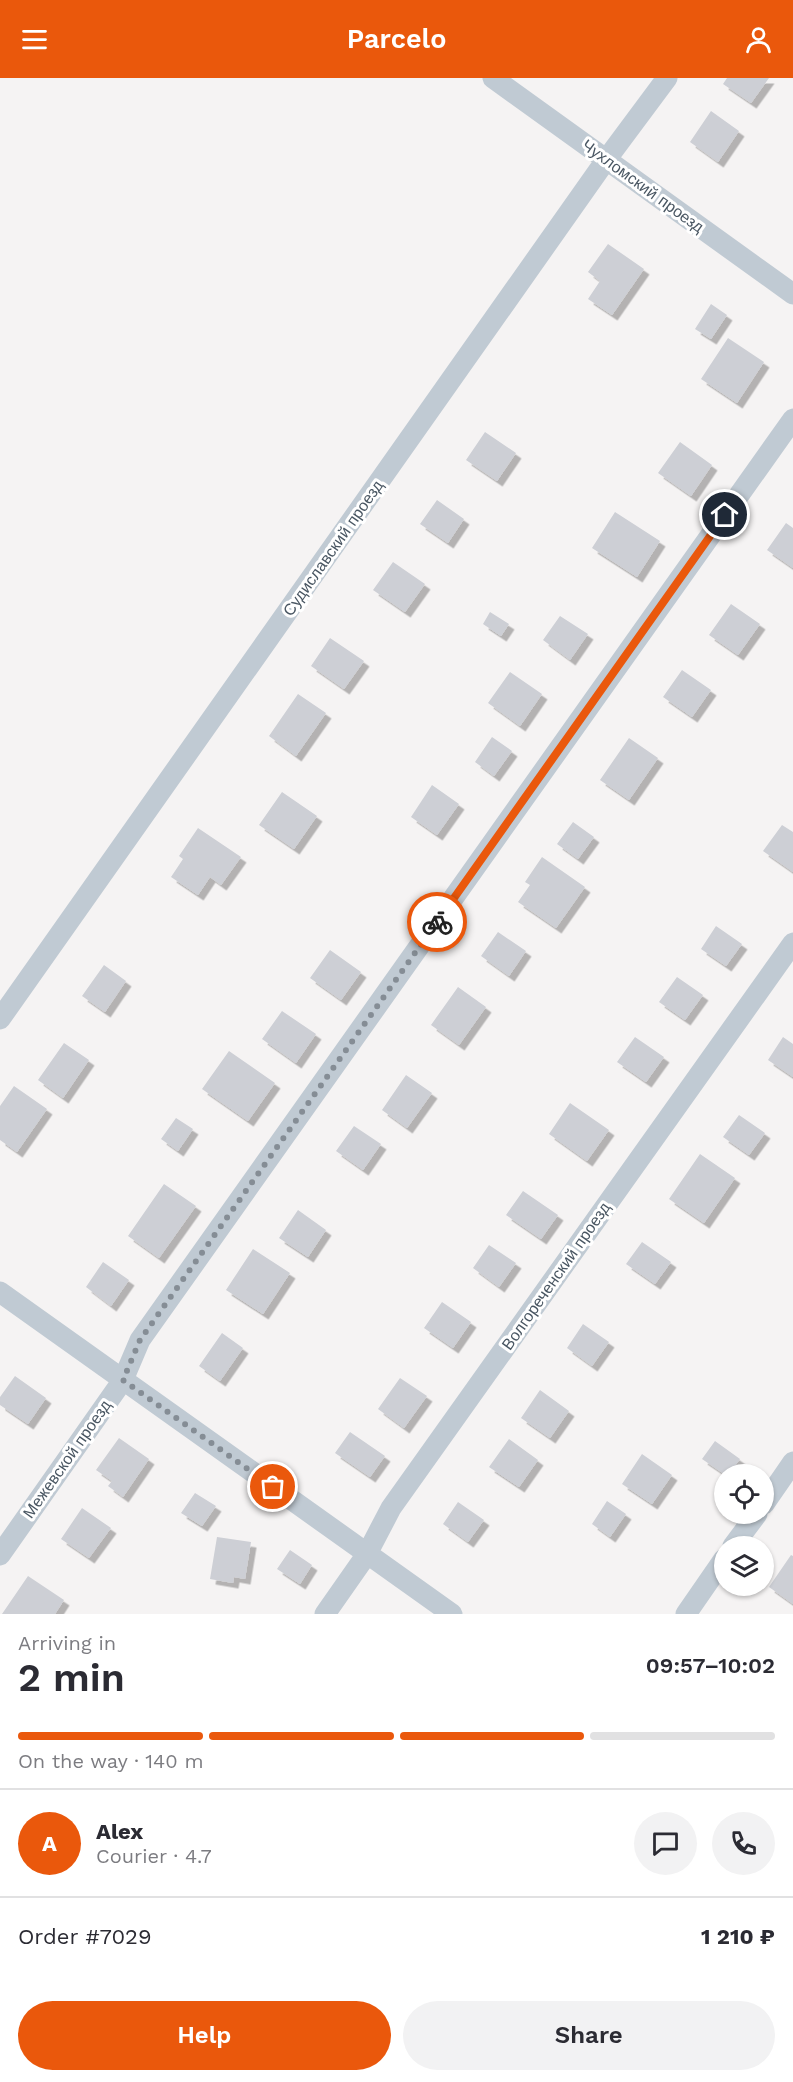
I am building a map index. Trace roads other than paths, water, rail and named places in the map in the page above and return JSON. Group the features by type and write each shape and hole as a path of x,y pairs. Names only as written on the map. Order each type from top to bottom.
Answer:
{"street":[{"name":"Чухломский проезд","path":"493,78 793,294"},
{"name":"Судиславский проезд","path":"0,1019 606,160 667,78"},
{"name":"Межевской проезд","path":"0,1555 123,1380 140,1340 793,420"},
{"name":"Волгореченский проезд","path":"325,1614 367,1554 391,1508 793,943"},
{"path":"0,1292 452,1614"},
{"path":"774,1490 793,1462"},
{"path":"686,1614 714,1573"}]}
